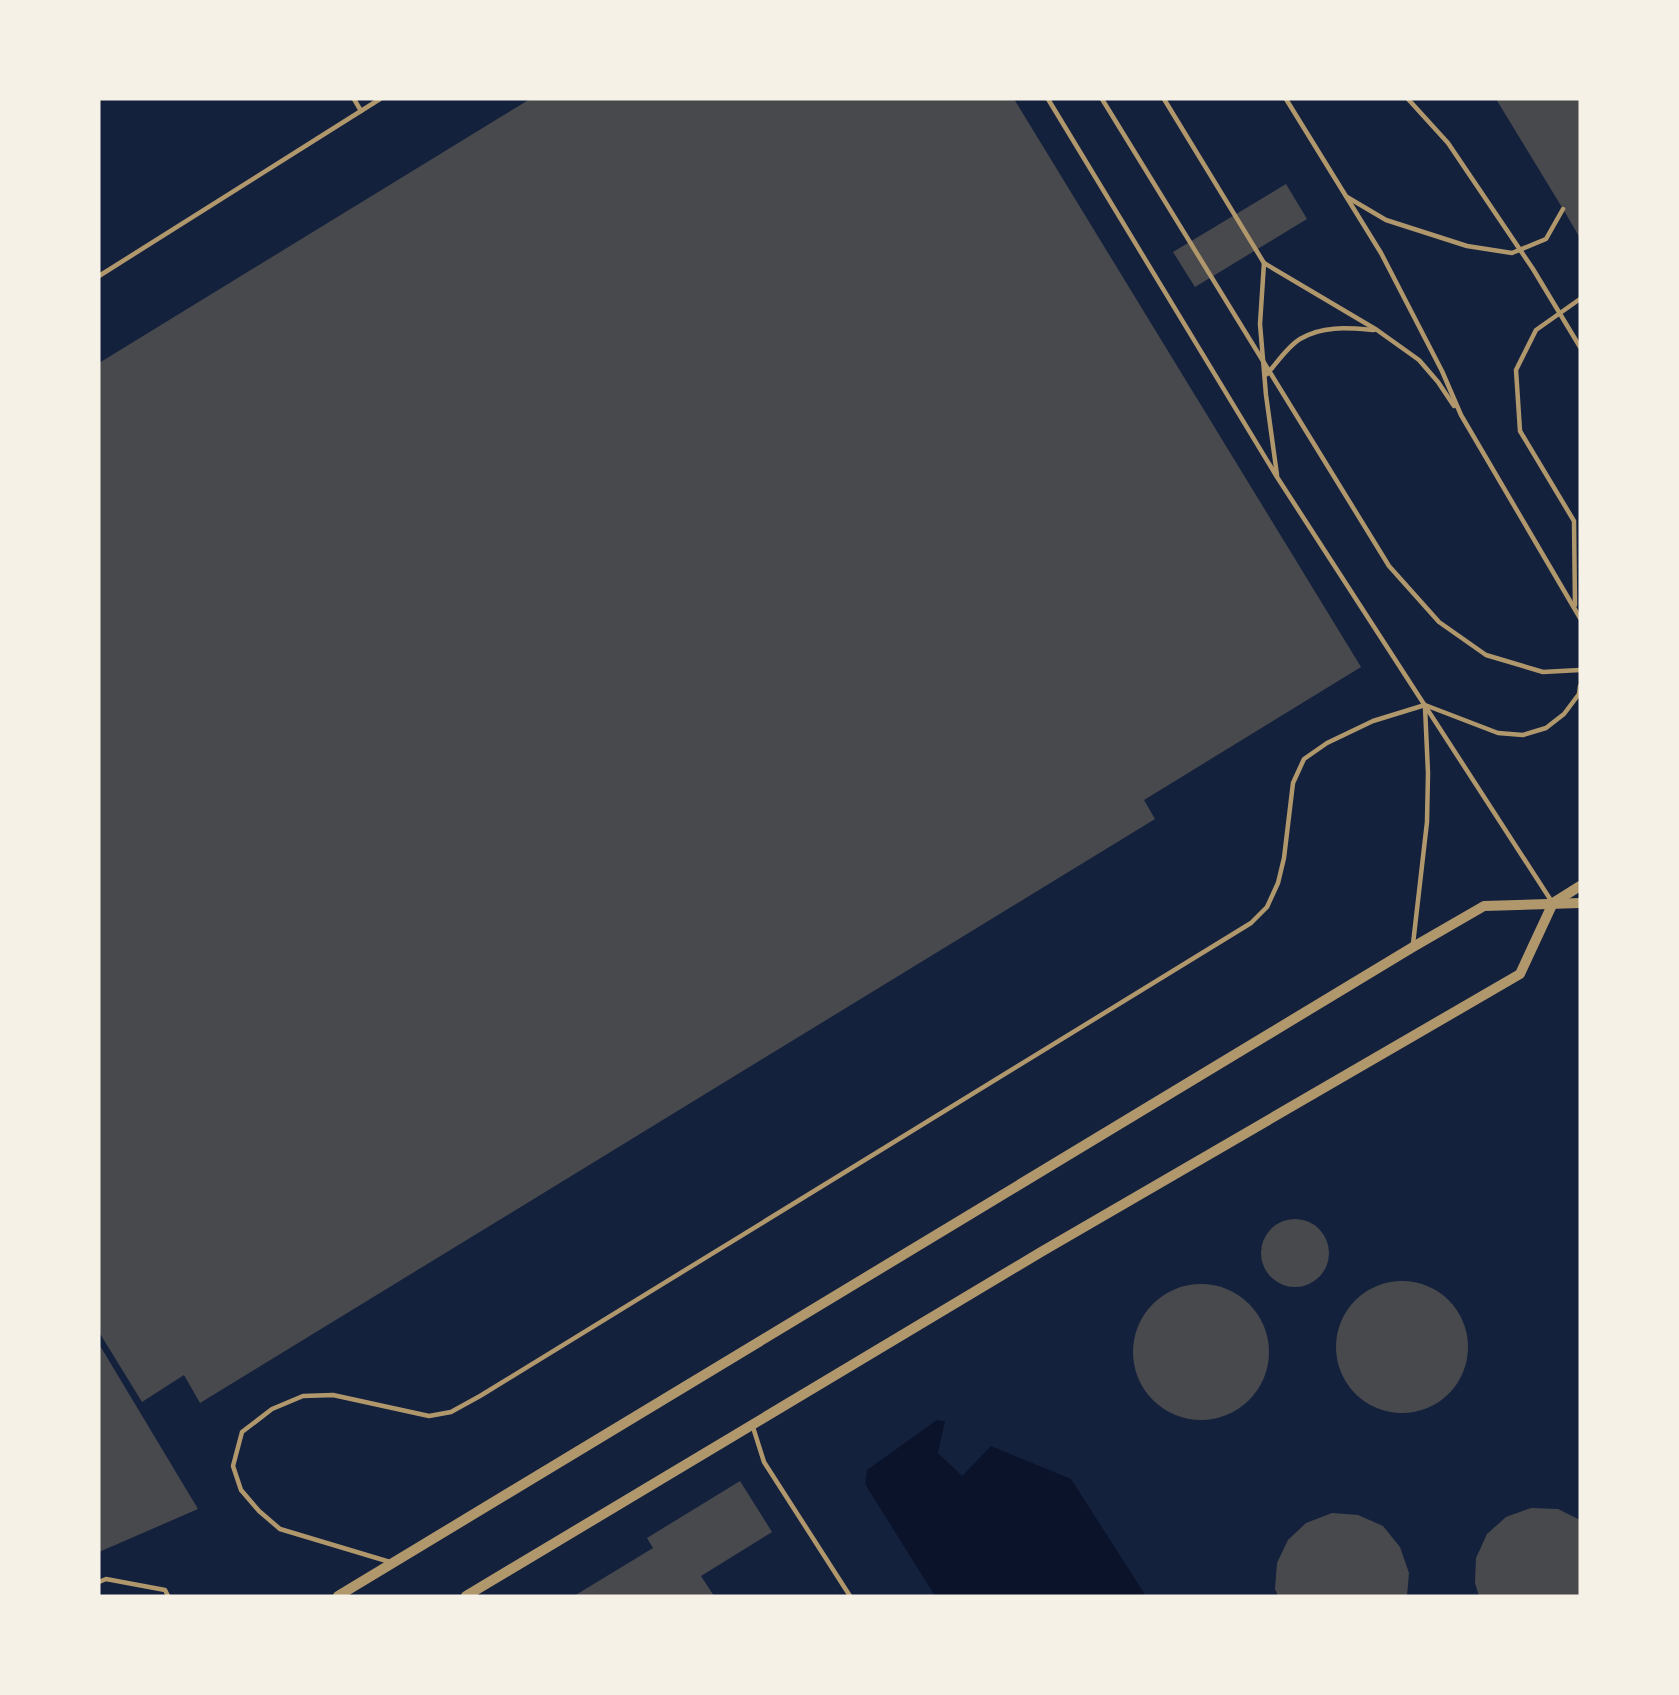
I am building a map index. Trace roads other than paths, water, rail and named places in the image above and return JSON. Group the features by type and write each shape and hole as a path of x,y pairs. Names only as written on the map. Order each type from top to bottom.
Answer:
{"street":[{"path":"466,1596 1041,1252 1520,974 1553,903 1580,886"},
{"path":"338,1596 1484,906 1580,903"}],"lane":[{"path":"354,99 361,111"},
{"path":"99,276 380,99"},
{"path":"1048,99 1277,477 1553,903"},
{"path":"1102,99 1389,566 1439,622 1486,655 1543,672 1580,670"},
{"path":"1164,99 1264,263 1377,330 1419,360 1438,382 1461,415 1580,618"},
{"path":"1286,99 1381,253 1442,371 1461,415"},
{"path":"1408,99 1448,142 1533,269 1580,347"},
{"path":"1346,197 1386,220 1467,246 1512,253 1546,239 1563,209"},
{"path":"1264,263 1260,324 1264,377 1277,477"},
{"path":"1575,608 1574,521 1520,431 1516,370 1536,330 1580,299"},
{"path":"1264,377 1299,340 1320,331 1341,328 1377,330"},
{"path":"393,1563 280,1528 259,1511 240,1490 233,1466 242,1432 272,1409 303,1396 333,1395 429,1416 451,1412 480,1396 1251,923 1267,907 1278,883 1284,858 1293,783 1304,759 1327,743 1373,721 1425,705 1498,733 1523,735 1546,728 1564,714 1579,694 1580,686"},
{"path":"1413,947 1427,822 1428,772 1425,705"},
{"path":"752,1424 764,1462 850,1596"},
{"path":"99,1582 106,1579 165,1590 168,1596"}],"water":[{"path":"937,1420 945,1421 938,1453 962,1476 991,1446 1071,1479 1146,1596 935,1596 865,1484 867,1470"}]}
